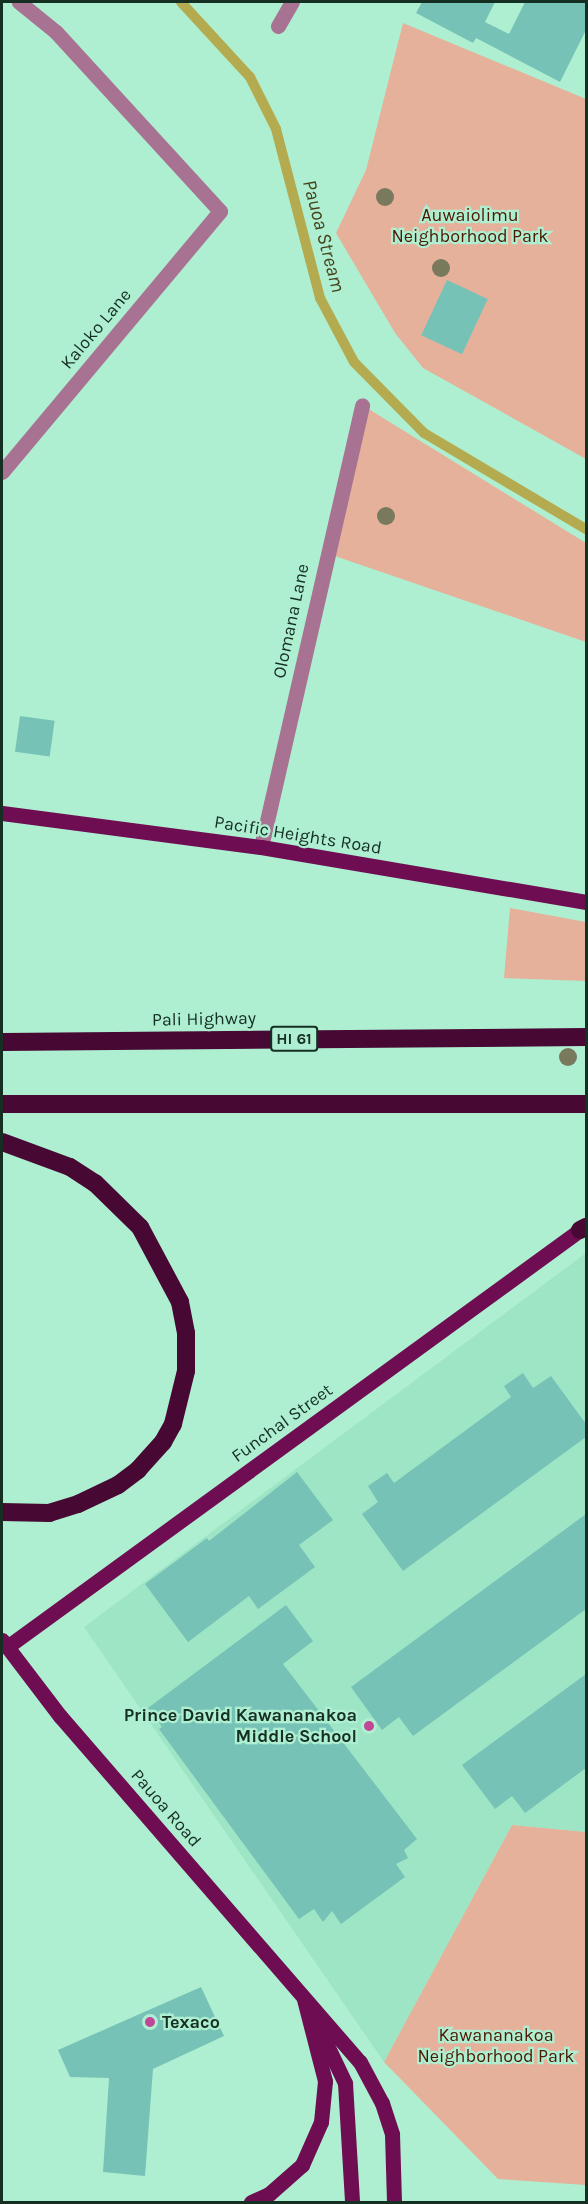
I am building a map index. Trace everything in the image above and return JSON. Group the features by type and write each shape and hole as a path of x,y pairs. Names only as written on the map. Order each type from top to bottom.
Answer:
{"highway":[{"name":"Pali Highway","path":"2,1042 586,1037"},
{"path":"2,1104 586,1104"},
{"path":"2,1142 70,1167 95,1183 140,1227 180,1302 186,1352 186,1371 173,1424 163,1443 138,1470 78,1504 49,1513 2,1512"}],"main road":[{"name":"Pacific Heights Road","path":"2,813 261,847 586,902"},
{"name":"Funchal Street","path":"4,1644 584,1231"},
{"name":"Pauoa Road","path":"4,1644 60,1716 304,1999"},
{"path":"251,2202 269,2194 302,2165 321,2122 325,2081 304,1999"},
{"path":"304,1999 332,2051 345,2083 352,2202"},
{"path":"304,1999 348,2045 382,2103 392,2134 394,2202"}],"street":[{"name":"Kaloko Lane","path":"2,472 220,211 56,32 19,2"},
{"path":"279,26 292,2"},
{"name":"Olomana Lane","path":"261,847 362,405"}],"shaded area":[{"name":"Prince David Kawananakoa Middle School","path":"586,1253 586,1832 512,1825 384,2062 84,1627"}],"green space":[{"name":"Auwaiolimu Neighborhood Park","path":"403,23 586,99 586,459 423,368 395,333 336,233 366,170"},
{"path":"362,405 586,543 586,642 326,553"},
{"path":"510,908 586,922 586,981 504,978"},
{"name":"Kawananakoa Neighborhood Park","path":"512,1825 586,1832 586,2185 498,2179 384,2062"}],"building":[{"path":"422,2 495,2 485,22 509,34 525,2 586,2 586,30 560,82 476,38 473,43 416,13"},
{"path":"447,280 488,299 462,354 421,335"},
{"path":"20,716 55,721 50,757 15,752"},
{"path":"523,1373 533,1388 551,1376 586,1424 586,1437 403,1571 362,1514 378,1502 368,1486 387,1473 394,1483 511,1397 504,1386"},
{"path":"297,1472 333,1520 299,1545 315,1567 258,1609 249,1596 188,1642 145,1584 207,1538 209,1541"},
{"path":"586,1514 586,1609 413,1736 399,1717 382,1730 351,1687"},
{"path":"286,1605 313,1641 283,1664 417,1839 404,1850 408,1858 396,1864 405,1877 341,1924 332,1911 323,1922 314,1909 299,1919 159,1729 162,1727 148,1708"},
{"path":"586,1674 586,1768 525,1813 512,1796 495,1809 462,1765"},
{"path":"201,1987 224,2036 153,2069 145,2176 103,2172 109,2078 70,2077 58,2050"}],"waterway":[{"name":"Pauoa Stream","path":"181,2 250,77 276,129 320,298 354,362 424,433 586,529"}],"place":[{"name":"Prince David Kawananakoa Middle School","path":"369,1726"},
{"name":"Texaco","path":"150,2022"}]}
